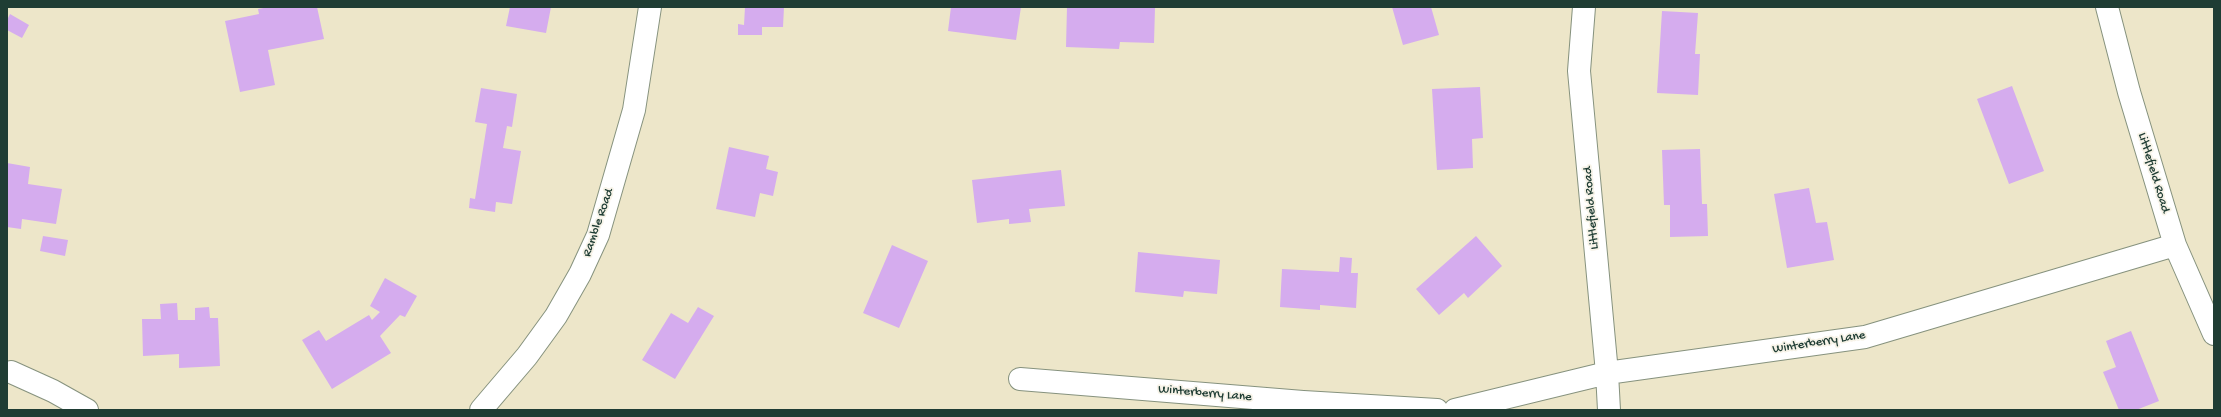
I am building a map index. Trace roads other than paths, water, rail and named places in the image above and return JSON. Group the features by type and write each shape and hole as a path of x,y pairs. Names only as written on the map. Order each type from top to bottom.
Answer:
{"street":[{"name":"Ramble Road","path":"481,410 527,356 556,316 580,274 598,235 634,110 650,7"},
{"name":"Littlefield Road","path":"1584,7 1579,71 1607,373 1609,410"},
{"name":"Littlefield Road","path":"2107,7 2129,92 2175,245 2214,334"},
{"name":"Winterberry Lane","path":"1455,410 1607,373 1865,337 2175,245"},
{"path":"11,372 53,391 87,410"},
{"name":"Winterberry Lane","path":"1020,379 1303,402 1437,410"}]}
